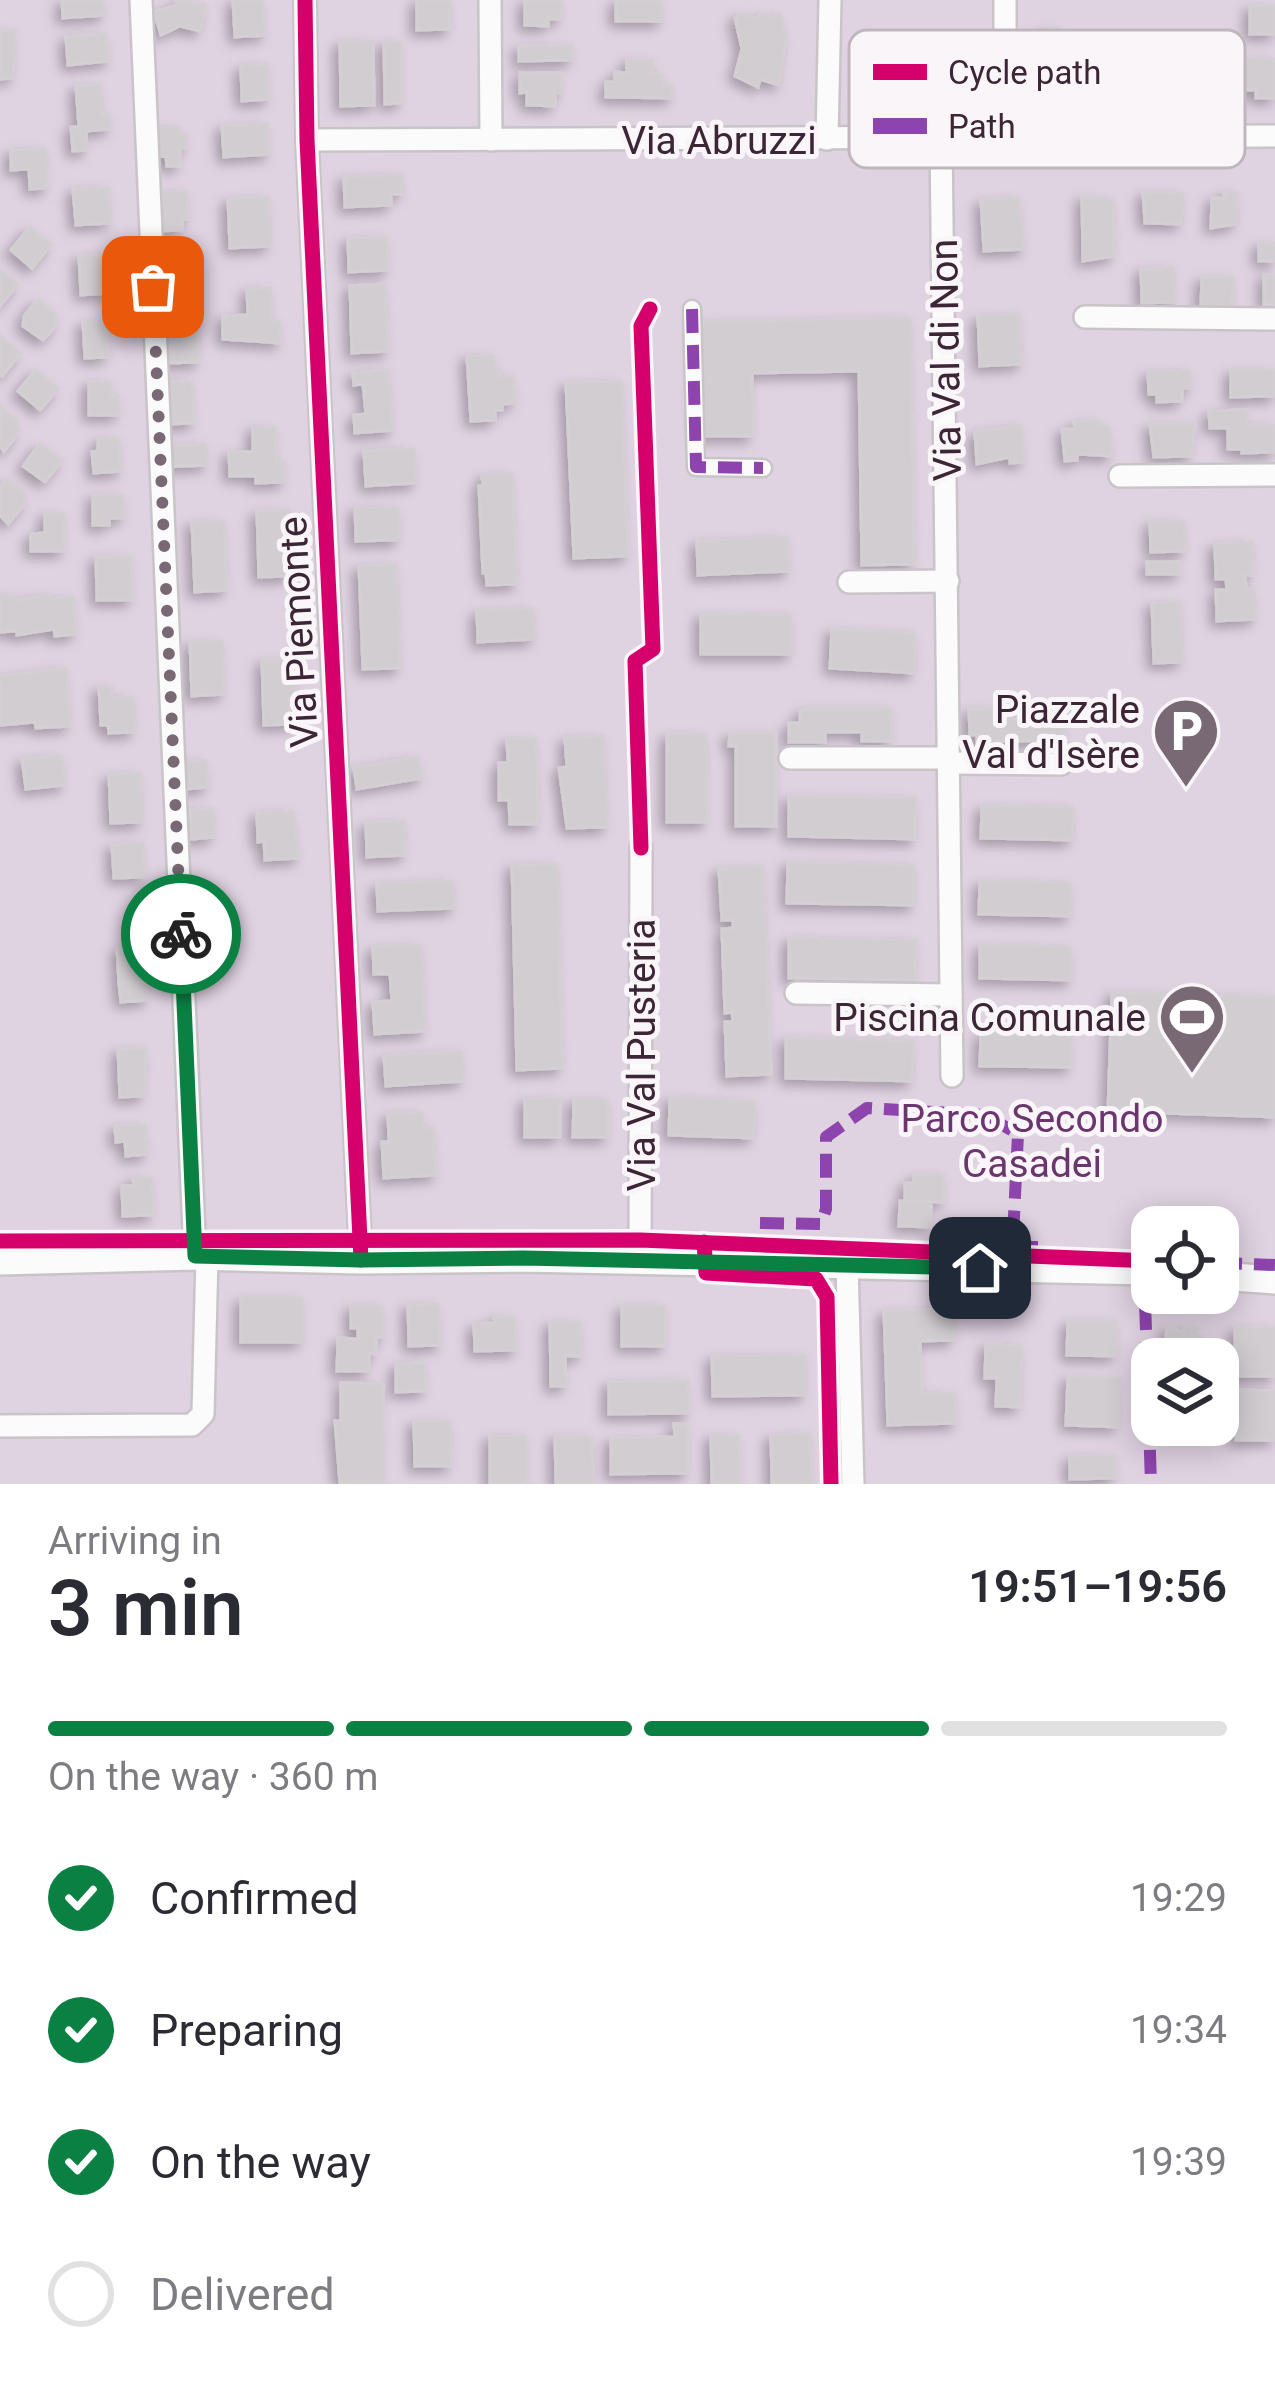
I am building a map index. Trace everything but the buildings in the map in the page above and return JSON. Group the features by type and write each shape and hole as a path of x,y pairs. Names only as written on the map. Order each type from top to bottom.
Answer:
{"street":[{"path":"0,1426 192,1425 203,1414 201,1257 141,0"},
{"name":"Via Piemonte","path":"305,0 307,140 361,1260"},
{"path":"490,0 491,140"},
{"path":"827,139 830,0"},
{"path":"1005,0 1005,30"},
{"name":"Via Abruzzi","path":"1245,136 1275,136"},
{"name":"Via Abruzzi","path":"307,140 849,139"},
{"name":"Via Val di Non","path":"941,168 952,1076"},
{"path":"692,309 696,467 763,468"},
{"path":"1085,317 1275,319"},
{"path":"1120,476 1275,475"},
{"path":"849,582 948,580"},
{"path":"790,758 1060,764"},
{"name":"Via Val Pusteria","path":"640,1262 641,848"},
{"path":"796,993 951,995"},
{"path":"0,1262 523,1258 1131,1271"},
{"path":"847,1264 853,1484"},
{"path":"1239,1277 1275,1280"}],"green space":[{"name":"Parco Secondo Casadei","path":"0,0 1275,0 1275,1484 0,1484"}],"marked path":[{"path":"692,309 696,467 763,468"},
{"path":"760,1223 821,1224 826,1209 826,1137 867,1108 985,1115 1018,1134 1013,1237 1038,1247"},
{"path":"1239,1264 1275,1265"},
{"path":"1145,1314 1151,1484"}],"cycle path":[{"path":"305,0 307,140 361,1260"},
{"path":"641,848 635,661 653,649 641,326 650,309"},
{"path":"0,1241 640,1240 1131,1260"},
{"path":"704,1242 706,1273 816,1279 827,1297 831,1484"}],"way so far":[{"path":"153,287 181,934"}],"place":[{"name":"Piazzale Val d'Isère","path":"1186,790"},
{"name":"Piscina Comunale","path":"1192,1076"}],"route":[{"path":"181,934 195,1256 980,1268"}]}
